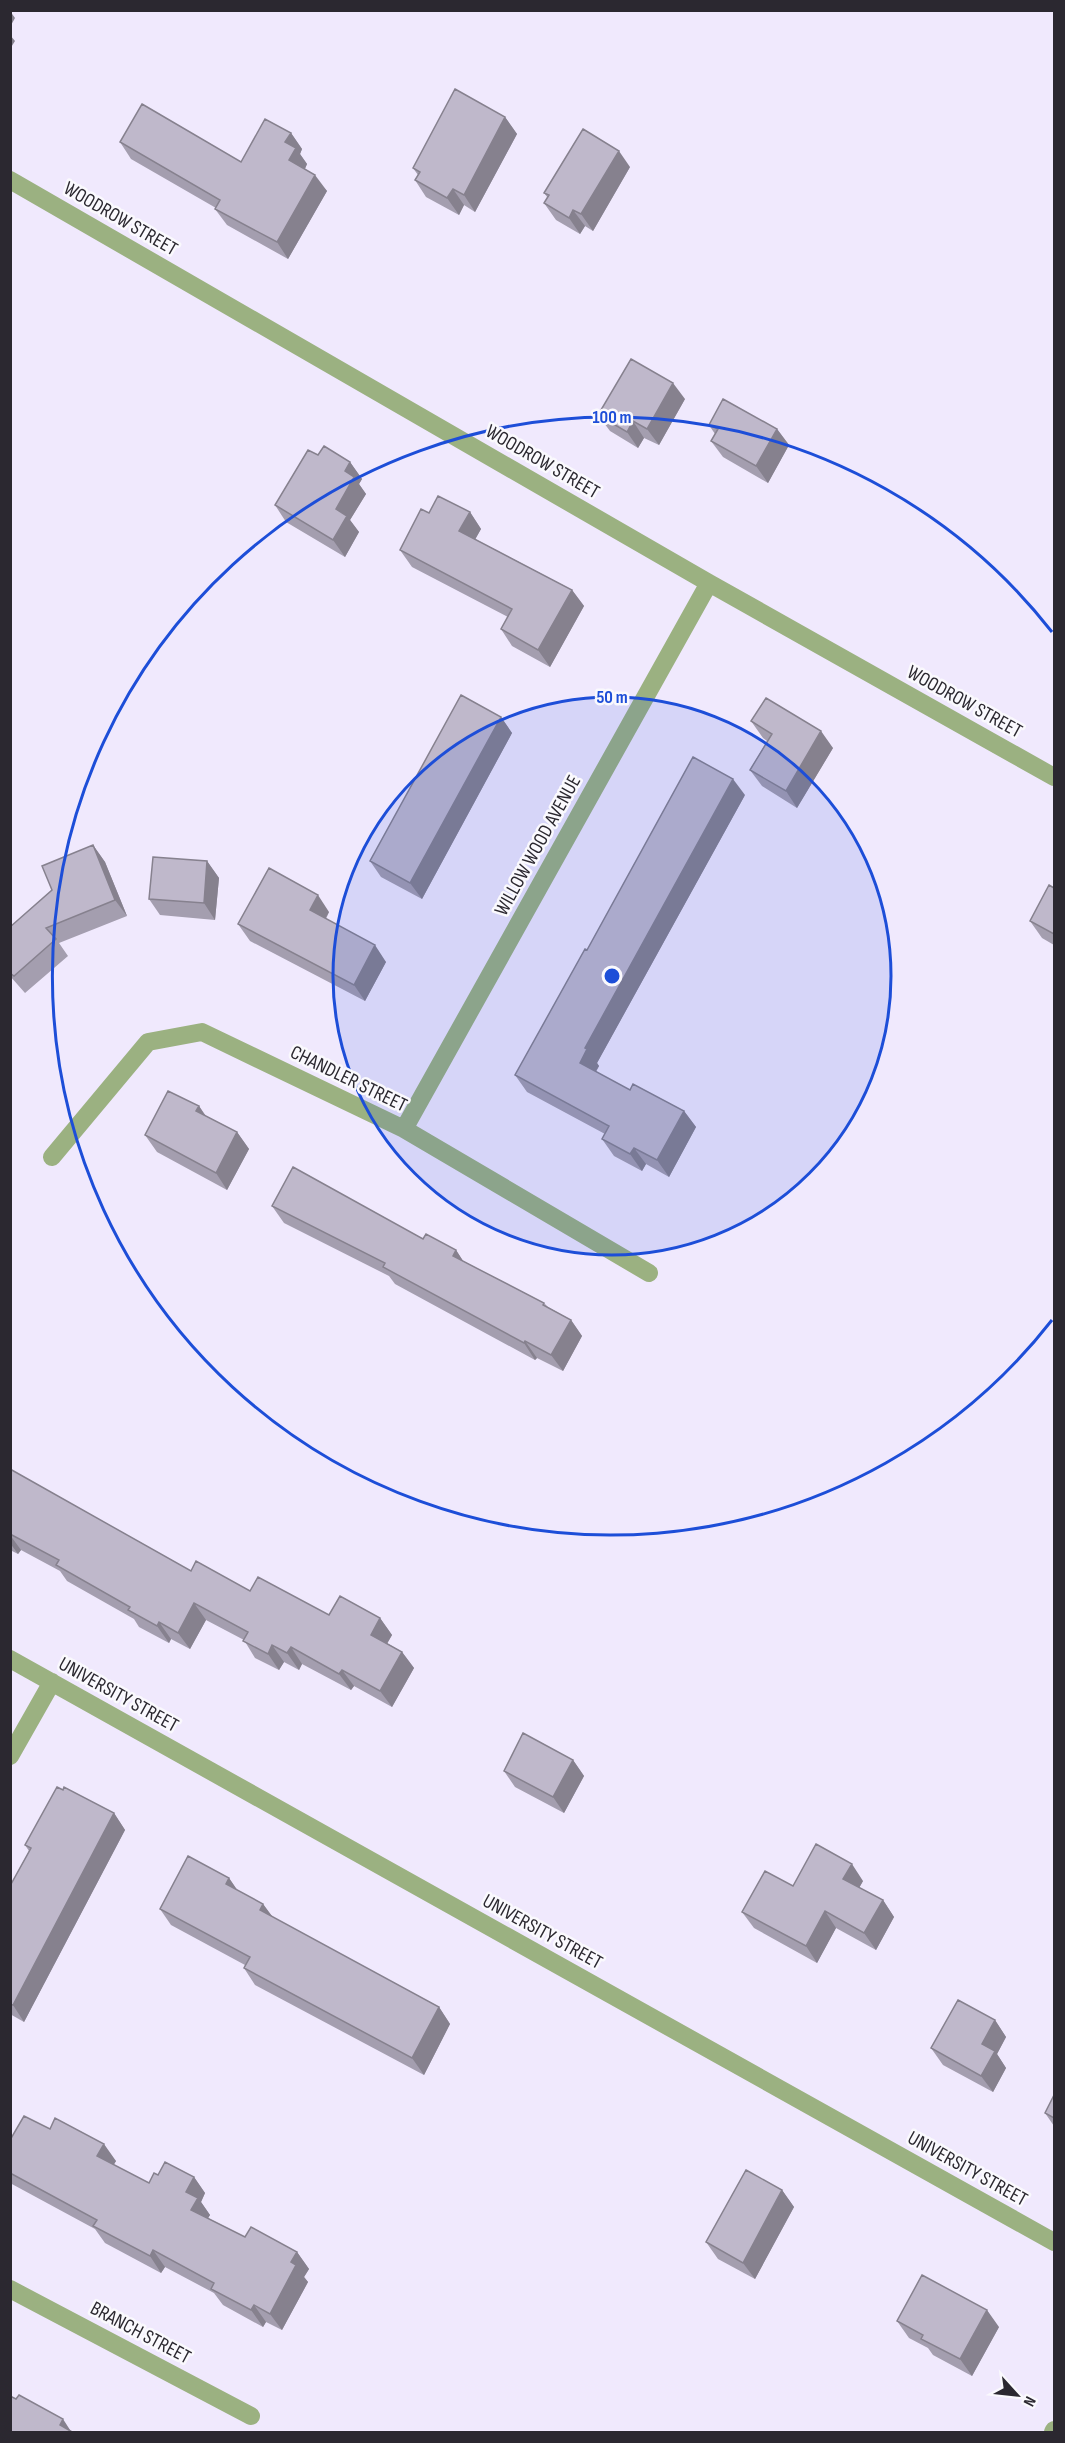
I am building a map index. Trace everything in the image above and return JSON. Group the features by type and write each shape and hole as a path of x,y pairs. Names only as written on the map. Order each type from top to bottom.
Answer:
{"street":[{"name":"WOODROW STREET","path":"10,180 709,583 1054,777"},
{"name":"WILLOW WOOD AVENUE","path":"404,1129 709,583"},
{"name":"CHANDLER STREET","path":"52,1157 148,1042 202,1032 404,1129 649,1273"},
{"name":"UNIVERSITY STREET","path":"10,1659 1054,2242"},
{"path":"10,1756 52,1682"},
{"name":"BRANCH STREET","path":"10,2289 251,2415"}],"building":[{"path":"455,89 505,117 464,195 453,189 447,198 415,180 420,172 413,168"},
{"path":"142,104 241,162 265,119 291,133 285,142 296,148 289,160 315,175 277,242 215,209 220,200 120,142"},
{"path":"583,129 619,151 581,214 573,210 569,218 544,203 549,195 544,193"},
{"path":"631,359 673,383 647,429 633,421 627,432 598,415"},
{"path":"723,399 777,429 756,466 711,441 718,429 709,425"},
{"path":"324,446 350,462 345,471 354,477 336,509 347,516 333,540 275,505 308,450 318,455"},
{"path":"438,496 470,512 459,531 572,590 538,650 501,629 512,609 400,550 421,509 429,513"},
{"path":"461,695 501,717 410,883 370,861"},
{"path":"766,698 821,731 786,791 750,770 772,734 751,721"},
{"path":"693,757 733,779 585,1048 587,1049 580,1063 630,1090 633,1084 684,1111 657,1160 634,1148 630,1154 602,1139 609,1126 515,1075"},
{"path":"93,845 115,900 46,928 56,939 14,976 10,973 10,927 52,890 42,866"},
{"path":"153,857 207,861 204,903 149,899"},
{"path":"269,868 318,895 310,910 375,945 354,985 238,924"},
{"path":"1049,885 1054,888 1054,934 1030,921"},
{"path":"168,1091 199,1106 196,1111 237,1132 216,1173 145,1135"},
{"path":"293,1167 423,1239 426,1234 456,1250 453,1256 544,1303 543,1305 571,1320 551,1355 525,1341 524,1343 383,1267 385,1263 272,1206"},
{"path":"10,1469 191,1571 196,1561 250,1591 258,1577 329,1615 340,1596 380,1618 371,1635 402,1652 380,1691 342,1670 339,1674 291,1647 287,1653 272,1645 268,1654 243,1641 248,1632 194,1603 178,1633 159,1622 157,1626 128,1610 130,1607 56,1565 59,1560 10,1534"},
{"path":"523,1733 573,1760 553,1797 504,1771"},
{"path":"57,1787 63,1790 64,1787 114,1813 13,2005 10,2004 10,1886 31,1848 25,1845"},
{"path":"816,1844 852,1864 843,1879 883,1900 864,1933 825,1911 806,1946 742,1912 765,1871 793,1886"},
{"path":"188,1856 229,1878 226,1884 263,1904 260,1910 439,2007 412,2058 244,1968 250,1957 160,1909"},
{"path":"958,2000 995,2020 982,2044 995,2051 981,2076 931,2048"},
{"path":"1054,2095 1054,2118 1045,2113"},
{"path":"24,2116 50,2129 55,2118 104,2144 97,2156 149,2183 154,2173 158,2175 165,2162 194,2177 186,2192 198,2198 191,2210 245,2237 251,2227 297,2252 291,2262 296,2265 270,2314 254,2305 251,2310 211,2289 214,2283 153,2250 150,2256 93,2226 97,2220 10,2173 10,2140"},
{"path":"746,2170 782,2190 743,2263 706,2242"},
{"path":"922,2275 987,2310 960,2359 921,2339 923,2335 897,2321"},
{"path":"19,2395 63,2419 60,2425 74,2433 10,2433 10,2396 16,2399"}]}
